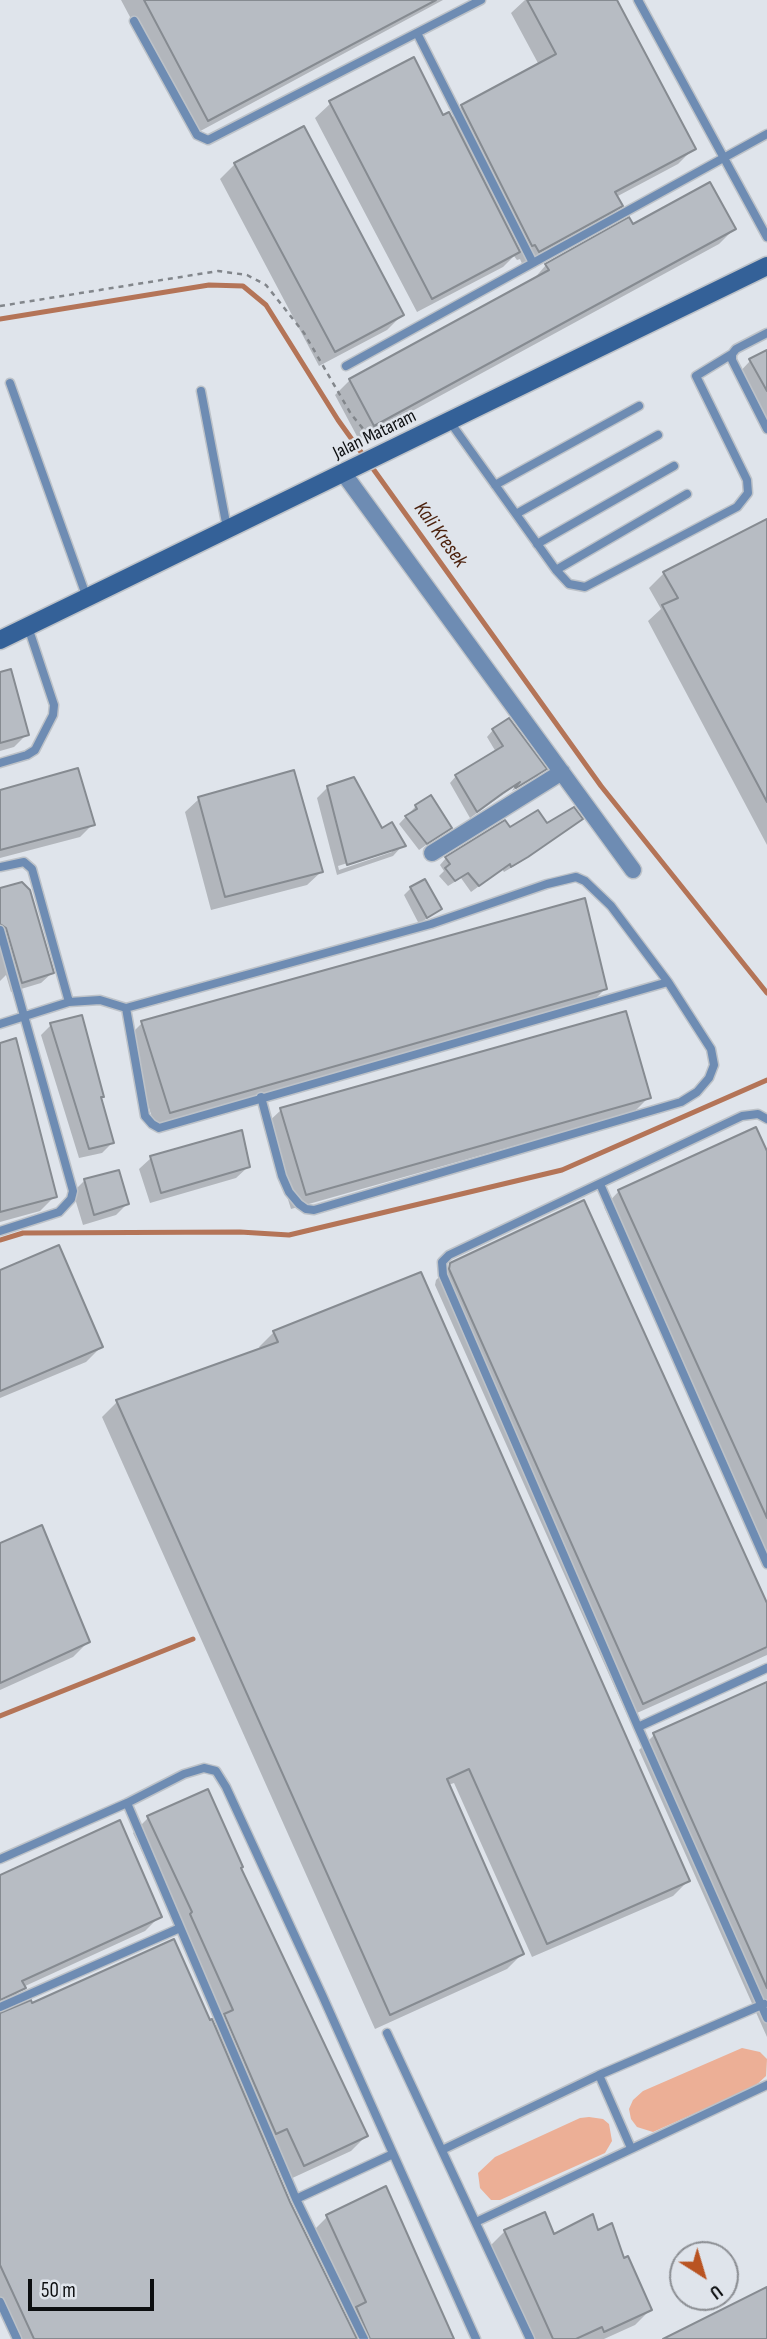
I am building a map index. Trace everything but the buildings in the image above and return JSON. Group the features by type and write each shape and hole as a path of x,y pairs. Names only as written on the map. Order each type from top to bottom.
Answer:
{"main road":[{"name":"Jalan Mataram","path":"0,640 767,266"}],"street":[{"path":"346,472 633,870"},
{"path":"432,853 562,772"}],"lane":[{"path":"134,21 197,135 208,140 481,0"},
{"path":"638,0 767,237"},
{"path":"416,33 533,263"},
{"path":"346,366 767,134"},
{"path":"450,422 556,570 569,584 585,587 737,506 748,493 747,480 696,376 767,332"},
{"path":"732,354 767,429"},
{"path":"10,383 87,598"},
{"path":"201,391 228,530"},
{"path":"495,485 639,406"},
{"path":"516,514 658,435"},
{"path":"537,544 674,466"},
{"path":"556,570 687,494"},
{"path":"0,762 27,755 35,750 53,715 54,705 28,627"},
{"path":"0,867 24,862 32,869 69,1002"},
{"path":"0,1024 69,1002 100,1000 126,1008 431,924 556,881 576,877 585,881 611,906 668,982 711,1049 714,1065 709,1078 697,1092 681,1102 314,1210 299,1204 289,1192 282,1176 261,1097"},
{"path":"0,930 73,1191 66,1208 59,1212 0,1231"},
{"path":"126,1008 145,1116 159,1128 668,982"},
{"path":"767,1119 758,1114 742,1116 449,1255 442,1262 443,1275 638,1727 764,2004 767,2018"},
{"path":"600,1184 767,1564"},
{"path":"638,1727 767,1668"},
{"path":"0,1859 127,1803 184,1774 204,1768 216,1771 232,1800 476,2339"},
{"path":"127,1803 296,2199 364,2339"},
{"path":"0,2007 180,1928"},
{"path":"442,2150 599,2075 764,2004"},
{"path":"387,2032 530,2339"},
{"path":"599,2075 631,2148"},
{"path":"476,2222 767,2085"},
{"path":"296,2199 393,2154"},
{"path":"0,2302 17,2339"}],"path":[{"path":"0,306 218,271 247,275 266,285 296,324 351,414 382,456"}],"shaded area":[{"path":"742,2048 760,2052 767,2059 766,2076 754,2087 653,2132 637,2127 631,2119 629,2109 633,2100 643,2091"},
{"path":"580,2118 603,2119 609,2124 612,2141 605,2153 500,2200 491,2200 480,2188 478,2173 495,2157"}],"waterway":[{"name":"Kali Kresek","path":"0,319 209,285 243,286 266,305 338,420 601,786 767,993"},
{"path":"0,1240 23,1233 240,1232 289,1235 562,1170 767,1080"},
{"path":"0,1716 193,1639"}]}
